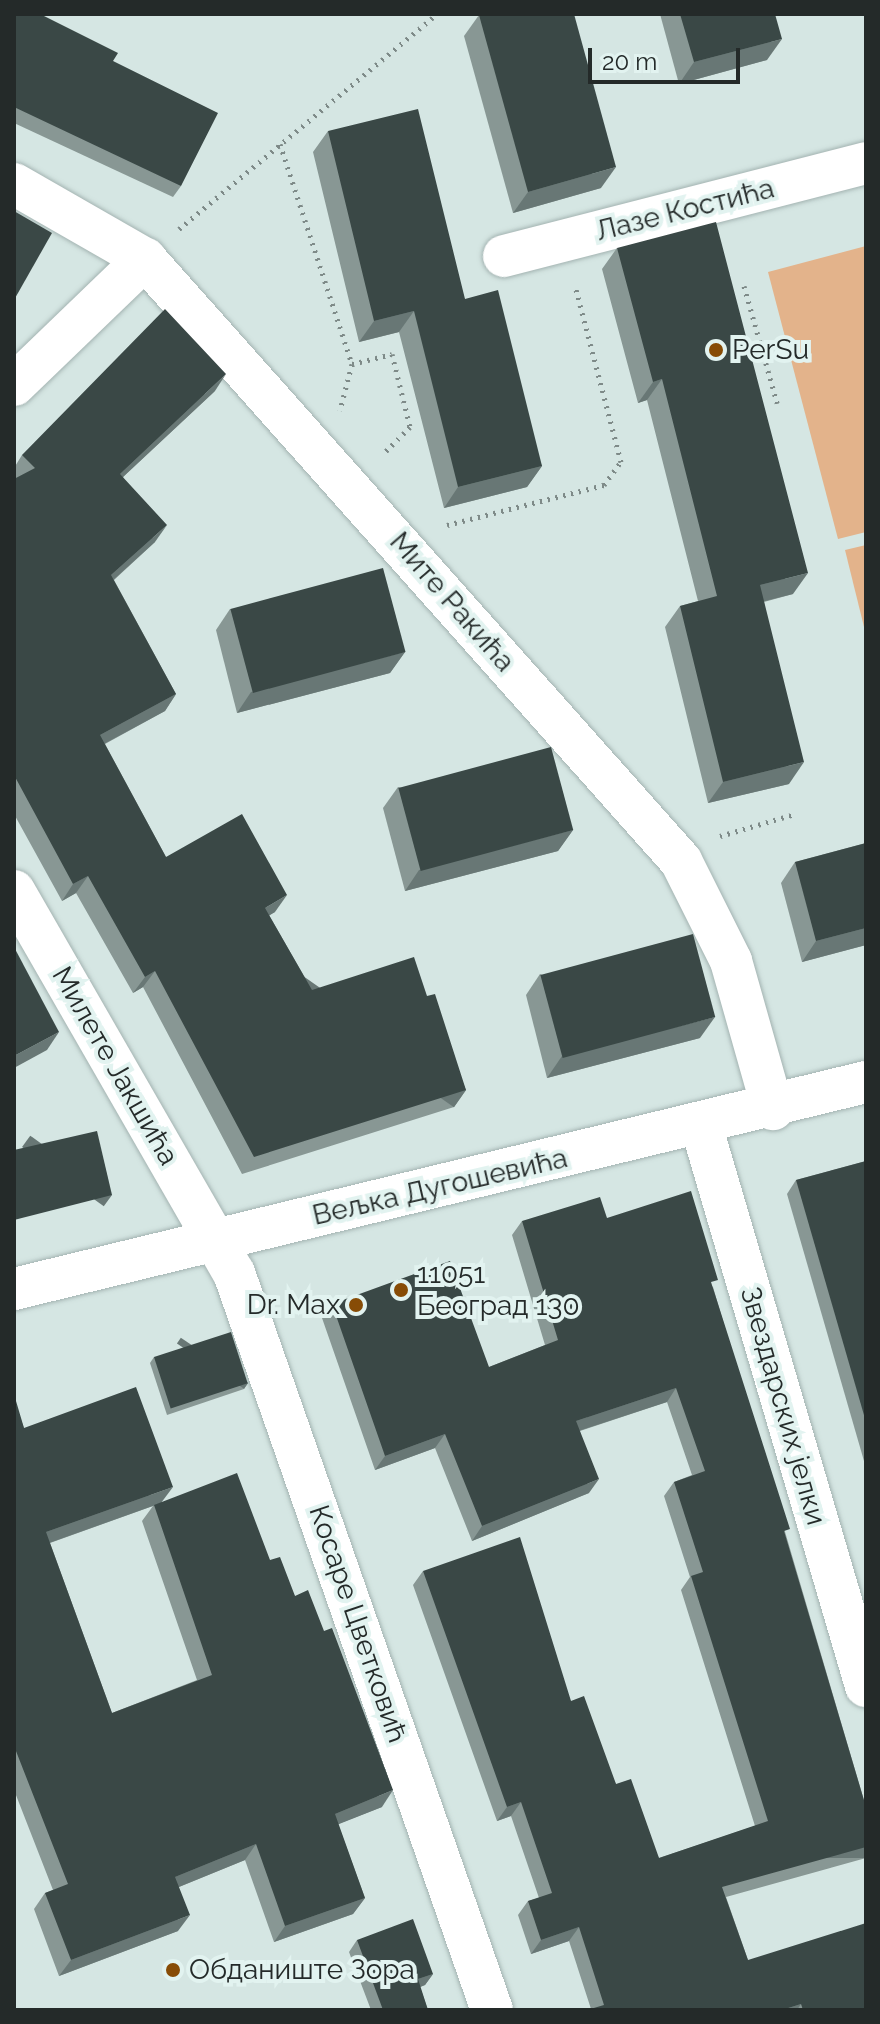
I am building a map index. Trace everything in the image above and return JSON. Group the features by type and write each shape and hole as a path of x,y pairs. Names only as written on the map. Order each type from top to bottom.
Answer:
{"street":[{"name":"Лазе Костића","path":"504,256 866,163"},
{"name":"Мите Ракића","path":"14,184 158,248 328,457 681,861 731,961 773,1109"},
{"path":"14,385 158,248"},
{"name":"Милете Јакшића","path":"14,891 218,1241"},
{"name":"Вељка Дугошевића","path":"14,1289 773,1109 866,1082"},
{"name":"Звездарских јелки","path":"701,1125 866,1686"},
{"name":"Косаре Цветковић","path":"218,1241 256,1326 492,2010"}],"path":[{"path":"158,248 437,14"},
{"path":"280,144 352,364 328,457"},
{"path":"744,286 777,403"},
{"path":"438,527 604,485 621,462 576,287"},
{"path":"352,364 392,354 410,427 379,458"},
{"path":"709,840 792,815"}],"shaded area":[{"path":"866,246 866,532 838,539 768,272"},
{"path":"866,545 866,635 845,550"}],"building":[{"path":"14,14 40,14 118,53 113,61 218,113 181,186 14,107"},
{"path":"481,14 574,14 616,167 528,192"},
{"path":"680,14 775,14 782,39 694,62"},
{"path":"418,109 465,299 498,290 542,466 458,487 414,311 374,321 328,131"},
{"path":"14,211 52,233 14,300"},
{"path":"716,222 808,573 760,585 804,762 723,782 680,606 717,596 662,379 653,382 617,248"},
{"path":"165,309 226,374 120,474 167,525 111,575 176,694 100,735 166,857 242,814 287,895 265,908 312,990 414,957 427,996 435,994 466,1090 254,1157 155,971 145,977 88,876 73,884 14,775 14,479 35,468 22,455"},
{"path":"383,568 406,652 253,693 230,609"},
{"path":"551,747 573,830 421,871 398,788"},
{"path":"866,843 866,928 816,941 795,862"},
{"path":"693,934 715,1017 563,1058 540,975"},
{"path":"14,947 59,1032 14,1056"},
{"path":"97,1131 112,1195 14,1220 14,1150"},
{"path":"866,1161 866,1422 796,1180"},
{"path":"691,1191 718,1280 711,1282 790,1529 784,1531 866,1807 866,1847 722,1887 748,1960 866,1923 866,2010 803,2010 801,2004 782,2010 587,2010 604,2005 579,1927 541,1940 528,1901 552,1893 521,1802 507,1807 423,1571 520,1537 571,1701 584,1696 616,1784 631,1779 659,1858 768,1821 691,1576 703,1572 674,1482 705,1471 676,1388 576,1421 599,1479 482,1526 445,1434 385,1456 332,1304 450,1261 489,1367 558,1340 522,1221 600,1197 607,1218"},
{"path":"231,1332 248,1383 171,1408 154,1357"},
{"path":"136,1387 173,1487 46,1532 112,1713 212,1675 154,1505 237,1473 270,1560 280,1557 295,1596 308,1590 324,1631 332,1628 393,1790 335,1814 365,1898 285,1926 256,1844 175,1877 190,1915 71,1960 45,1893 68,1884 14,1746 14,1401 24,1428"},
{"path":"413,1919 433,1974 418,1979 428,2010 383,2010 357,1940"}],"place":[{"name":"PerSu","path":"716,350"},
{"name":"11051 Београд 130","path":"401,1290"},
{"name":"Dr. Max","path":"356,1305"},
{"name":"Обданиште Зора","path":"173,1970"}]}
